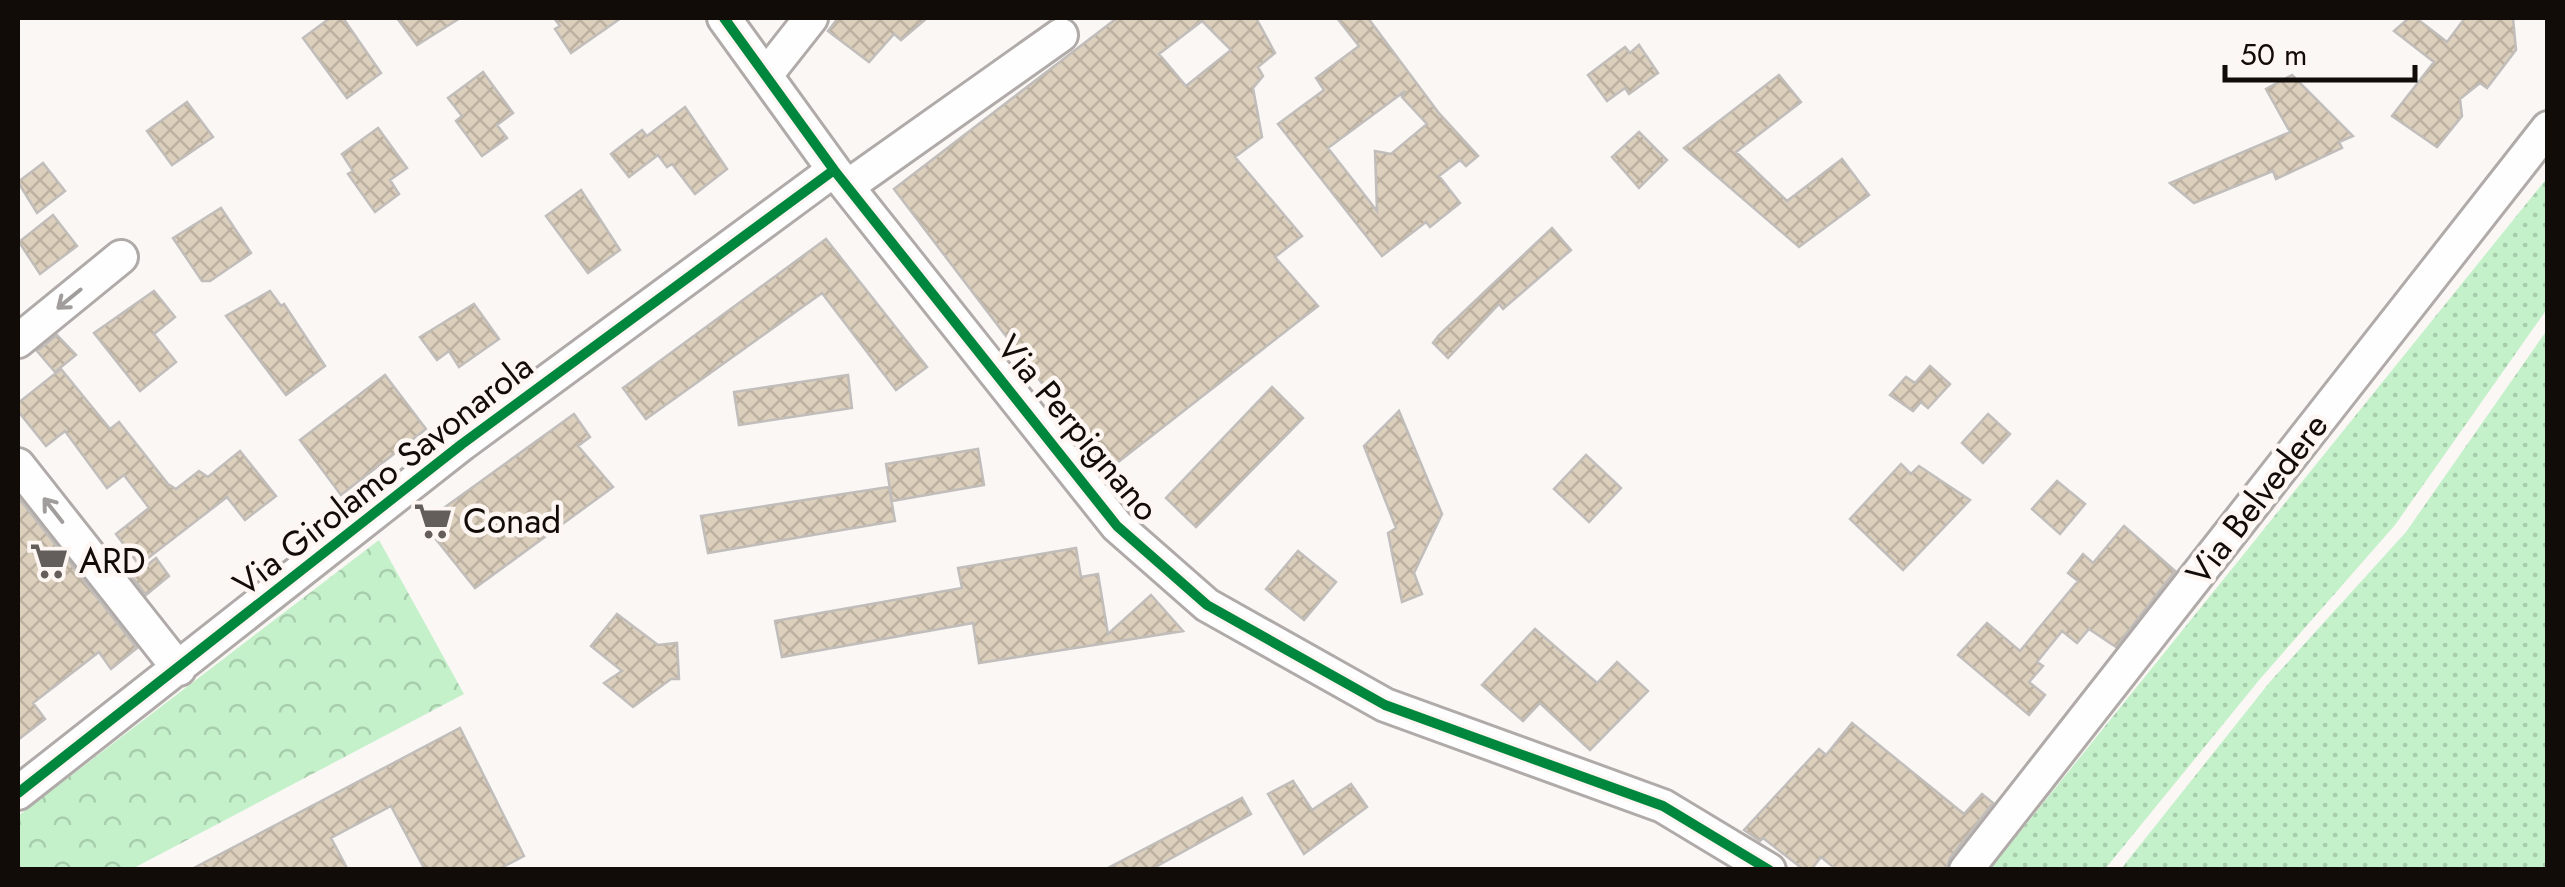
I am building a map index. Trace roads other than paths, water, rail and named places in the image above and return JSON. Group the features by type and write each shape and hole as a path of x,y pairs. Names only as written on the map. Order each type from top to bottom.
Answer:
{"street":[{"name":"Via Perpignano","path":"724,18 841,178 1117,526 1207,606 1385,705 1663,806 1769,870"},
{"path":"766,76 811,18"},
{"name":"Via Girolamo Savonarola","path":"18,792 462,444 841,178 1060,35"},
{"name":"Via Belvedere","path":"1966,870 2548,128"},
{"path":"18,341 121,257"},
{"path":"18,465 179,669"}],"place":[{"name":"Conad","path":"433,521"},
{"name":"ARD","path":"49,561"}]}
